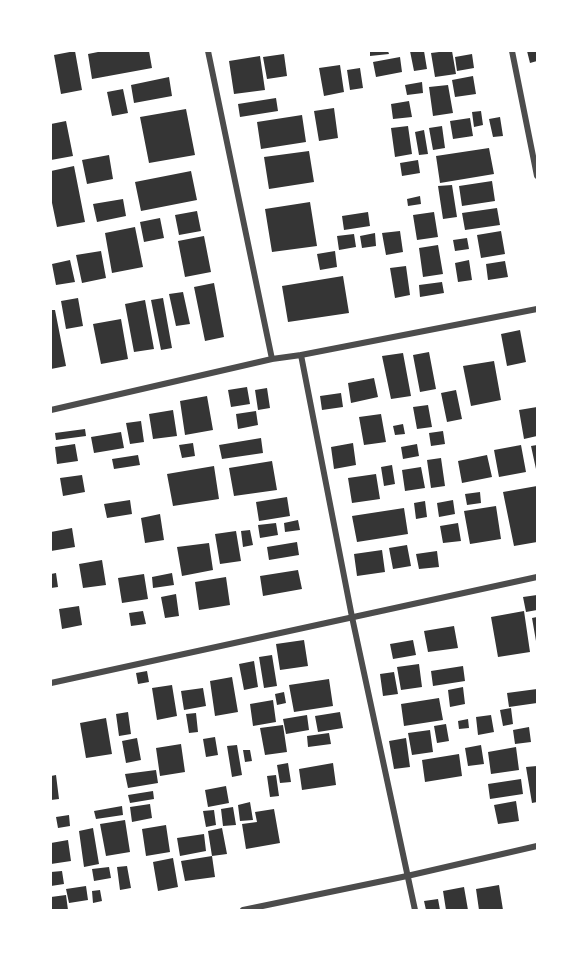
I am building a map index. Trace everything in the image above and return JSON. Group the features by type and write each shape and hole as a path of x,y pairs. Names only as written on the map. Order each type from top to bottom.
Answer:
{"street":[{"path":"208,51 272,358"},
{"path":"512,51 537,176"},
{"path":"51,410 272,358 301,355 537,309"},
{"path":"301,355 352,617 415,910"},
{"path":"51,683 537,577"},
{"path":"243,910 537,846"}],"building":[{"path":"75,51 82,90 61,94 54,55"},
{"path":"103,51 149,51 152,68 92,79 88,54"},
{"path":"370,51 388,51 389,54 370,56"},
{"path":"410,51 424,51 427,69 414,71"},
{"path":"452,51 456,74 435,77 431,53"},
{"path":"527,51 537,51 537,61 530,63"},
{"path":"284,54 287,76 267,79 263,57"},
{"path":"472,54 474,68 457,71 455,57"},
{"path":"260,56 265,90 234,94 229,61"},
{"path":"400,57 402,72 376,77 373,62"},
{"path":"340,65 344,92 324,96 319,68"},
{"path":"360,68 363,88 350,90 347,70"},
{"path":"473,76 476,94 455,97 452,80"},
{"path":"169,77 172,96 134,103 131,85"},
{"path":"422,82 423,93 407,95 405,85"},
{"path":"448,85 453,113 433,116 429,87"},
{"path":"123,89 128,113 112,116 107,92"},
{"path":"276,98 278,111 240,117 238,104"},
{"path":"409,101 412,117 393,119 391,104"},
{"path":"334,108 338,138 319,141 314,111"},
{"path":"186,109 195,155 149,163 140,117"},
{"path":"481,111 483,125 474,127 472,112"},
{"path":"302,115 306,142 261,149 257,122"},
{"path":"500,117 503,136 493,137 489,119"},
{"path":"470,118 473,136 453,139 450,121"},
{"path":"66,121 73,156 51,160 51,124"},
{"path":"408,126 412,154 395,157 391,128"},
{"path":"442,126 445,148 433,150 429,128"},
{"path":"424,130 428,154 419,155 415,132"},
{"path":"489,148 494,174 440,183 436,156"},
{"path":"309,151 314,182 269,189 264,157"},
{"path":"109,155 113,179 87,184 82,160"},
{"path":"418,160 420,173 402,176 400,163"},
{"path":"74,166 85,222 57,227 51,198 51,171"},
{"path":"191,171 197,200 141,211 135,182"},
{"path":"492,181 495,201 462,206 459,186"},
{"path":"452,185 457,217 443,219 438,186"},
{"path":"420,196 421,204 408,206 407,199"},
{"path":"123,199 126,216 97,222 93,204"},
{"path":"310,202 317,246 272,252 265,209"},
{"path":"497,208 500,225 465,230 462,213"},
{"path":"197,211 201,231 179,235 175,215"},
{"path":"368,212 370,226 344,230 342,216"},
{"path":"434,212 438,237 417,240 413,215"},
{"path":"160,218 164,238 144,242 140,222"},
{"path":"135,227 143,267 112,273 105,233"},
{"path":"400,231 403,252 386,255 382,233"},
{"path":"501,231 505,254 481,258 477,235"},
{"path":"375,233 376,246 362,248 360,236"},
{"path":"354,234 356,247 339,250 337,236"},
{"path":"204,236 211,272 185,277 178,241"},
{"path":"467,238 469,249 455,251 453,240"},
{"path":"438,245 443,274 423,277 419,248"},
{"path":"101,251 106,278 82,283 76,255"},
{"path":"335,251 337,267 320,270 317,254"},
{"path":"70,260 75,282 56,285 52,264"},
{"path":"469,260 472,280 458,282 455,263"},
{"path":"505,261 508,277 488,280 486,264"},
{"path":"406,266 410,295 395,298 390,268"},
{"path":"343,276 349,313 288,322 282,286"},
{"path":"442,282 444,293 420,297 419,285"},
{"path":"214,283 224,337 205,341 194,287"},
{"path":"183,292 190,324 176,326 169,294"},
{"path":"78,298 83,326 66,329 61,301"},
{"path":"163,298 172,348 161,350 151,300"},
{"path":"145,300 154,349 134,352 125,304"},
{"path":"51,310 55,310 66,366 51,369"},
{"path":"121,319 128,359 101,364 93,324"},
{"path":"520,330 526,362 507,366 501,334"},
{"path":"429,352 436,389 420,392 413,355"},
{"path":"403,353 411,396 391,399 382,356"},
{"path":"494,361 501,400 471,406 463,366"},
{"path":"374,378 378,397 351,403 348,383"},
{"path":"247,387 250,404 231,407 228,390"},
{"path":"267,388 270,408 258,410 255,390"},
{"path":"456,390 462,419 447,422 441,393"},
{"path":"341,393 343,407 322,410 320,396"},
{"path":"207,396 213,430 185,435 180,401"},
{"path":"428,405 432,427 417,429 413,407"},
{"path":"537,407 537,436 524,439 519,410"},
{"path":"173,410 177,436 153,439 149,414"},
{"path":"256,411 258,425 238,429 236,414"},
{"path":"381,414 386,442 364,445 359,417"},
{"path":"141,421 144,442 130,444 126,423"},
{"path":"403,424 405,434 395,435 393,426"},
{"path":"85,429 86,436 56,440 55,433"},
{"path":"443,431 445,444 431,446 429,433"},
{"path":"121,432 124,448 94,453 91,437"},
{"path":"261,438 263,453 222,459 219,445"},
{"path":"193,443 195,456 182,458 179,445"},
{"path":"353,443 356,465 334,469 331,447"},
{"path":"75,444 78,461 57,464 55,447"},
{"path":"417,444 419,456 403,459 401,447"},
{"path":"521,445 526,472 499,477 494,450"},
{"path":"537,445 537,469 536,469 531,446"},
{"path":"138,455 140,465 114,469 112,459"},
{"path":"487,455 492,477 462,483 458,461"},
{"path":"441,458 445,486 431,488 427,460"},
{"path":"272,461 277,490 234,496 229,468"},
{"path":"392,465 395,484 384,486 381,467"},
{"path":"214,466 219,499 173,506 167,474"},
{"path":"421,467 425,488 405,491 402,470"},
{"path":"376,474 380,499 352,503 348,478"},
{"path":"82,475 85,492 63,496 60,478"},
{"path":"537,486 537,542 514,546 503,492"},
{"path":"480,492 481,503 467,505 465,494"},
{"path":"287,497 290,516 259,521 256,502"},
{"path":"130,500 132,514 107,518 104,504"},
{"path":"453,500 455,514 439,517 437,503"},
{"path":"425,501 427,517 416,519 414,503"},
{"path":"496,506 501,539 470,544 464,511"},
{"path":"404,508 408,534 357,542 352,516"},
{"path":"160,514 164,540 145,543 141,518"},
{"path":"298,520 300,530 285,532 284,523"},
{"path":"276,523 278,535 260,538 258,525"},
{"path":"458,523 461,541 443,543 440,526"},
{"path":"72,528 75,547 51,551 51,532"},
{"path":"250,530 253,545 243,547 241,531"},
{"path":"236,531 241,561 220,564 215,534"},
{"path":"297,542 299,555 269,560 267,547"},
{"path":"209,543 213,570 182,576 177,547"},
{"path":"407,545 411,566 393,569 389,548"},
{"path":"382,550 385,572 357,576 354,554"},
{"path":"437,551 439,567 419,569 416,554"},
{"path":"102,560 106,585 83,588 79,564"},
{"path":"298,570 302,589 263,596 260,576"},
{"path":"56,573 58,587 51,588 51,574"},
{"path":"172,573 174,585 153,588 152,577"},
{"path":"144,574 148,599 122,603 118,578"},
{"path":"226,577 230,605 199,610 195,582"},
{"path":"176,594 179,616 165,618 161,597"},
{"path":"537,595 537,610 526,612 523,597"},
{"path":"79,606 82,625 62,629 59,609"},
{"path":"143,611 146,624 131,626 129,613"},
{"path":"524,611 530,652 498,657 491,617"},
{"path":"537,617 537,641 536,641 532,618"},
{"path":"454,626 458,648 428,652 424,631"},
{"path":"304,640 308,666 280,670 276,644"},
{"path":"413,640 416,655 393,659 390,644"},
{"path":"272,655 277,686 264,688 259,657"},
{"path":"254,661 258,687 244,690 239,664"},
{"path":"419,664 422,687 401,690 397,667"},
{"path":"463,666 465,681 433,686 431,671"},
{"path":"147,671 149,682 138,684 136,673"},
{"path":"394,672 398,694 383,696 380,674"},
{"path":"232,677 238,712 215,716 210,681"},
{"path":"329,679 333,706 294,712 289,685"},
{"path":"172,685 177,716 157,720 152,688"},
{"path":"463,687 465,704 450,707 448,690"},
{"path":"203,688 206,706 184,710 181,691"},
{"path":"537,689 537,703 509,707 507,693"},
{"path":"284,692 286,703 277,705 275,694"},
{"path":"439,698 443,720 404,726 401,704"},
{"path":"273,700 276,722 253,726 250,704"},
{"path":"511,708 513,724 503,726 500,710"},
{"path":"128,712 131,734 119,736 116,714"},
{"path":"340,712 343,728 318,732 315,716"},
{"path":"196,713 198,732 189,733 186,714"},
{"path":"307,715 309,730 286,734 283,719"},
{"path":"491,715 494,732 478,735 476,717"},
{"path":"106,718 112,754 86,758 80,723"},
{"path":"468,719 469,728 459,729 458,721"},
{"path":"446,724 449,741 437,743 434,726"},
{"path":"283,725 287,752 265,755 260,728"},
{"path":"529,727 531,742 515,744 513,730"},
{"path":"430,730 433,752 412,755 408,733"},
{"path":"329,733 331,744 308,747 307,736"},
{"path":"215,737 218,755 206,757 203,739"},
{"path":"137,738 141,760 126,763 122,741"},
{"path":"406,738 410,767 394,769 389,741"},
{"path":"181,744 185,772 160,776 156,748"},
{"path":"237,745 242,775 232,777 227,746"},
{"path":"481,745 484,764 468,766 465,748"},
{"path":"516,747 519,770 491,774 488,752"},
{"path":"243,750 250,750 252,761 245,762"},
{"path":"459,754 462,776 425,782 422,760"},
{"path":"288,763 291,782 280,783 277,765"},
{"path":"333,763 336,785 302,790 299,769"},
{"path":"537,766 537,802 532,803 526,767"},
{"path":"156,770 158,783 128,788 125,774"},
{"path":"56,775 59,799 51,800 51,776"},
{"path":"276,775 279,796 270,797 267,776"},
{"path":"521,779 523,794 490,799 488,784"},
{"path":"226,786 229,803 208,807 205,790"},
{"path":"153,791 154,799 130,803 128,795"},
{"path":"516,801 519,821 498,824 494,805"},
{"path":"250,802 253,820 240,821 238,805"},
{"path":"150,804 152,818 132,822 130,807"},
{"path":"122,806 123,815 96,819 94,811"},
{"path":"233,807 236,825 223,826 221,809"},
{"path":"274,809 280,843 246,849 242,824 257,822 255,812"},
{"path":"214,810 216,825 206,827 203,811"},
{"path":"69,815 70,826 58,828 56,817"},
{"path":"125,820 130,852 106,856 100,824"},
{"path":"166,825 170,852 146,856 142,829"},
{"path":"93,828 99,864 84,867 79,831"},
{"path":"222,828 227,854 212,856 208,831"},
{"path":"204,834 206,851 180,856 177,838"},
{"path":"68,840 71,861 51,864 51,843"},
{"path":"212,856 215,877 185,881 181,861"},
{"path":"173,858 178,887 158,891 153,862"},
{"path":"127,866 131,888 120,890 117,867"},
{"path":"109,867 111,878 94,881 92,869"},
{"path":"62,871 64,884 51,886 51,872"},
{"path":"499,885 503,910 479,910 476,889"},
{"path":"86,886 88,900 69,903 66,889"},
{"path":"464,887 468,910 446,910 443,891"},
{"path":"100,890 102,901 93,903 92,891"},
{"path":"66,895 68,910 51,910 51,897"},
{"path":"438,899 440,910 426,910 424,901"}]}
